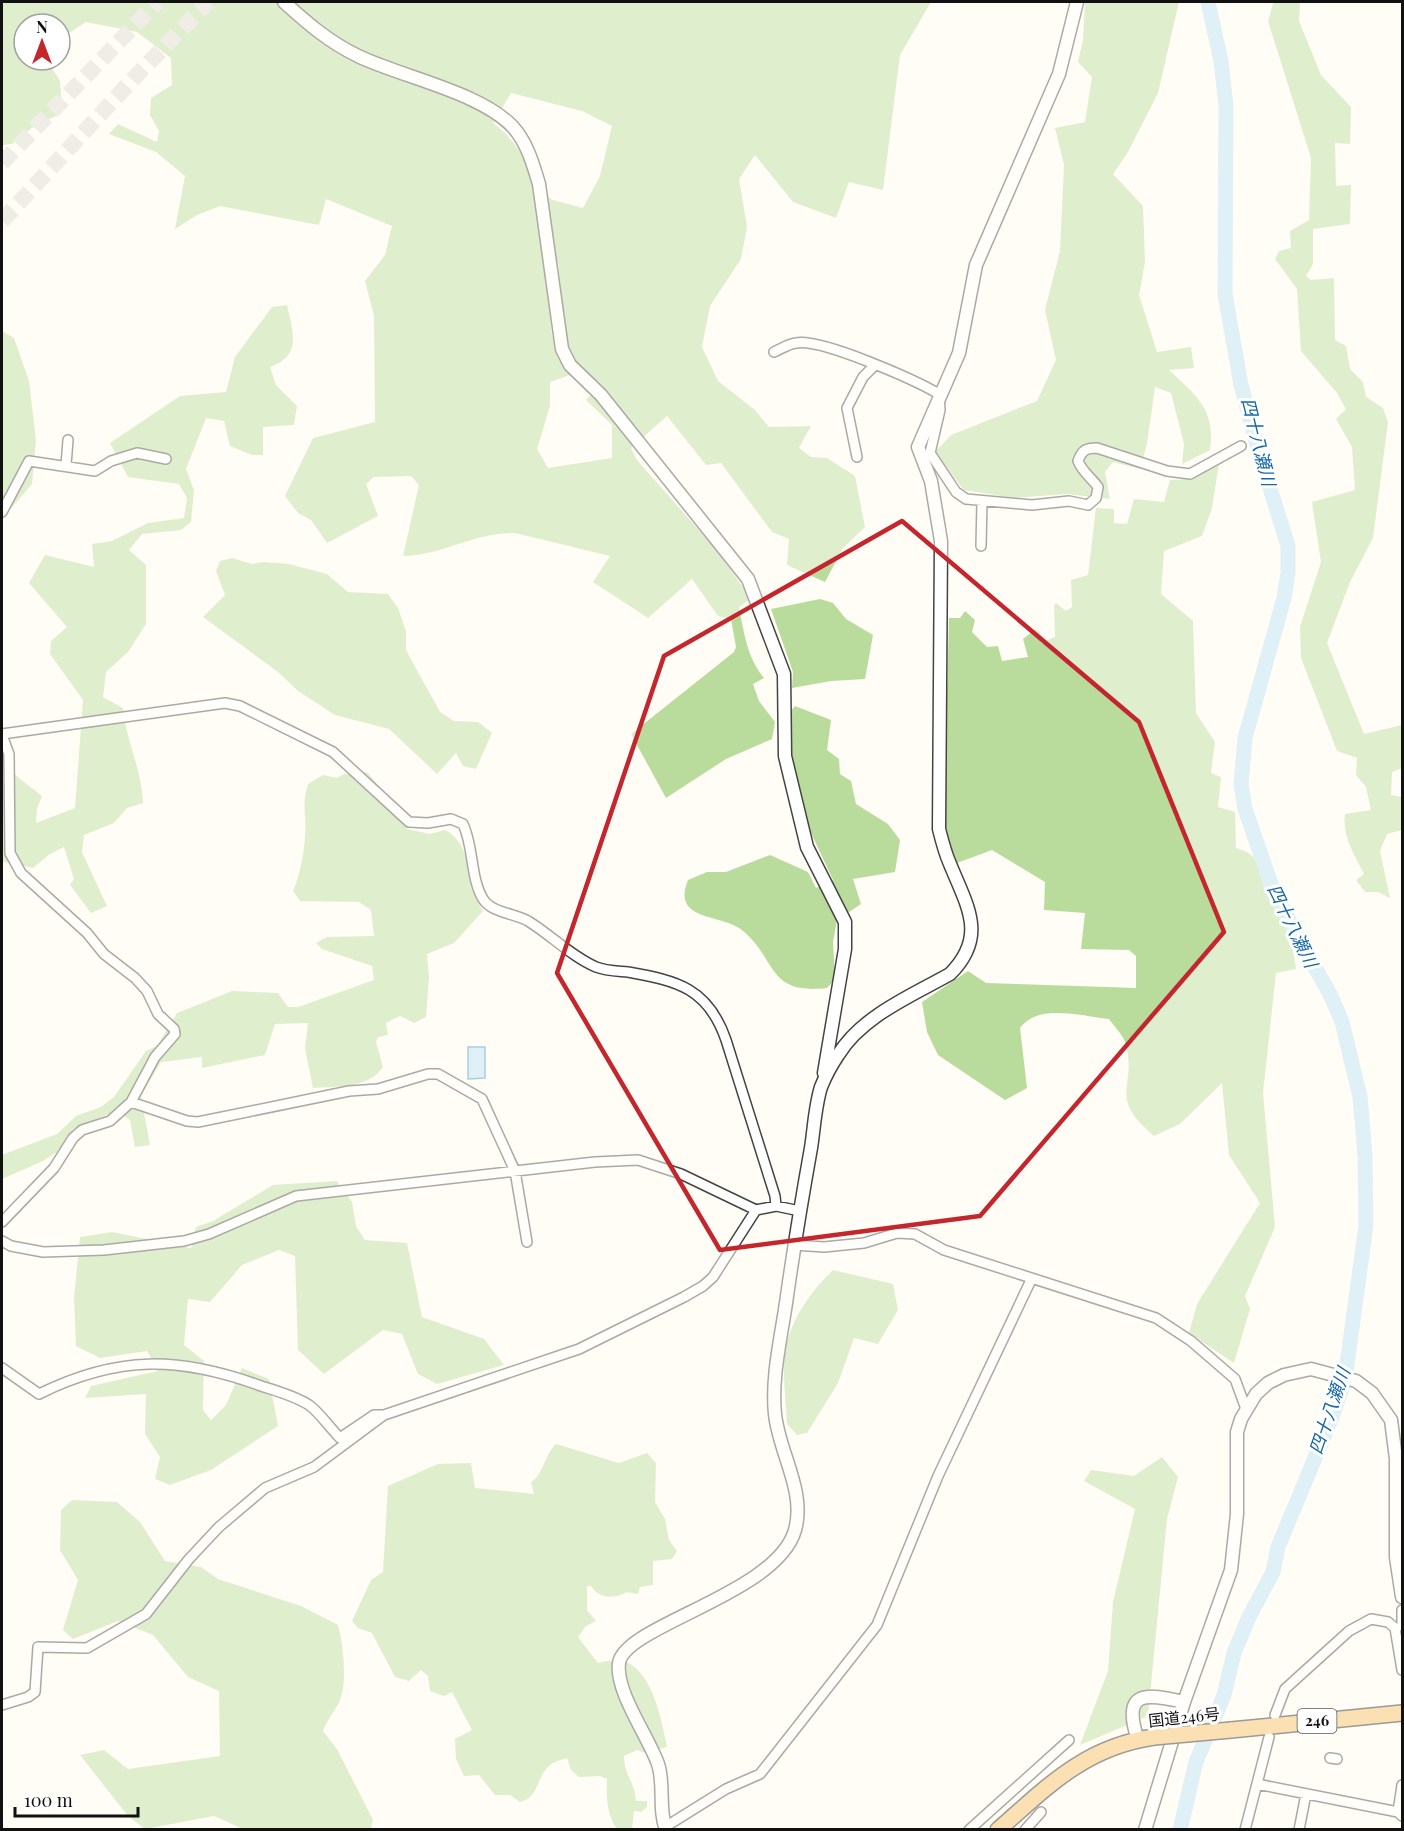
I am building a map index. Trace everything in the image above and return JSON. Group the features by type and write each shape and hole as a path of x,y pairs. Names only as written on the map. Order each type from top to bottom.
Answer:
{"highway":[{"name":"国道246号","path":"998,1830 1083,1760 1138,1740 1402,1713"}],"street":[{"path":"284,2 312,28 339,46 484,106 514,128 532,161 539,184 562,349 570,364 601,395 747,579 757,597 784,674 785,756 807,847 845,922 845,949 794,1245 775,1384 775,1414 798,1507 791,1541 784,1553 764,1573 645,1637 626,1651 620,1660 621,1682 660,1771 661,1811 665,1828 726,1789 760,1774 877,1625 938,1476 1031,1280"},
{"path":"822,1086 838,1054 858,1031 884,1012 950,974 959,965 972,932 970,909 949,863 939,829 941,541 931,481 918,447 939,394 959,353 976,265 1055,84 1077,2"},
{"path":"774,352 797,342 838,350 917,381 939,394"},
{"path":"857,457 847,408 863,377 875,365"},
{"path":"939,394 940,410 930,453 956,492 966,499 982,502 1032,505 1069,501 1088,505 1096,498 1098,487 1092,477 1083,472 1078,462 1081,452 1088,448 1097,448 1167,471 1190,474 1241,446"},
{"path":"66,465 68,440"},
{"path":"2,512 29,461 94,471 111,461 137,453 166,459"},
{"path":"978,540 982,502"},
{"path":"2,1222 54,1168 73,1138 82,1130 110,1121 131,1102 155,1057 175,1034 174,1029 158,1014 147,991 135,978 104,954 87,933 21,873 10,853 9,754 2,734 225,703 240,706 333,752 409,822 428,823 451,819 463,824 469,836 474,871 483,899 493,908 526,920 597,967 680,983 707,1004 721,1025 775,1196 776,1206"},
{"path":"131,1102 187,1121 198,1122 349,1091 378,1089 428,1074 438,1074 482,1098 515,1171 527,1242"},
{"path":"2,1241 11,1246 43,1252 104,1250 184,1241 209,1234 296,1196 515,1171 638,1160 681,1174 756,1210 776,1206 800,1211"},
{"path":"2,1705 28,1697 35,1692 38,1647 87,1648 146,1614 189,1559 219,1527 265,1488 314,1467 384,1415 579,1349 684,1297 703,1286 712,1277 756,1210"},
{"path":"794,1245 824,1247 864,1243 897,1233 915,1234 944,1250 1031,1280 1156,1318 1212,1357 1235,1379 1246,1409"},
{"path":"2,1368 39,1394 102,1369 124,1364 166,1362 241,1378 299,1400 310,1406 340,1438 374,1414 384,1415"},
{"path":"1145,1830 1184,1702 1231,1570 1237,1514 1237,1432 1246,1409 1268,1383 1284,1375 1311,1369 1356,1381 1372,1393 1381,1404 1399,1436 1396,1557 1402,1597"},
{"path":"1402,1610 1402,1626"},
{"path":"1275,1715 1285,1689 1349,1631 1371,1619 1380,1619 1395,1628 1400,1636 1402,1670"},
{"path":"1138,1740 1133,1715 1134,1706 1138,1700 1147,1695 1184,1702"},
{"path":"1245,1830 1269,1737"},
{"path":"969,1830 1069,1740"},
{"path":"1257,1784 1400,1814 1402,1785"},
{"path":"1299,1830 1306,1794"},
{"path":"1025,1830 1041,1812"}],"highlighted area":[{"path":"902,521 1139,722 1224,932 980,1216 720,1250 557,973 664,656"}],"green space":[{"path":"2,2 931,2 900,55 883,190 849,182 836,218 793,202 755,155 739,179 747,227 741,259 710,306 702,347 718,381 755,410 769,427 811,426 799,448 811,457 827,458 855,476 865,527 843,548 825,582 787,565 789,539 772,532 721,463 706,465 667,416 631,448 637,460 720,554 751,599 739,607 750,653 764,678 753,684 759,701 775,722 772,739 726,759 666,798 631,734 734,652 736,647 731,619 718,616 692,579 648,618 593,582 610,556 515,533 486,536 431,552 403,556 419,485 411,476 374,477 366,484 378,516 327,543 311,520 298,513 285,496 313,438 375,422 374,316 365,281 385,255 392,226 326,199 319,225 220,206 197,215 175,229 185,176 156,152 109,134 118,124 157,142 159,131 150,115 151,98 172,85 171,58 137,32 86,22 72,31 72,12 12,12 12,72 54,72 60,81 62,113 33,127 12,144 2,145","holes":["511,93 582,111 612,126 600,176 583,208 553,200 533,189 528,169 520,152 509,137 493,123","558,262 566,341 579,370 599,384 586,400 612,425 612,458 548,468 537,449 550,406 550,382 570,375 552,335 545,264"]},
{"path":"1085,2 1179,2 1158,93 1128,152 1113,174 1143,206 1145,262 1139,295 1157,352 1191,347 1194,368 1169,370 1202,404 1210,424 1210,450 1182,464 1184,444 1171,393 1155,387 1147,444 1140,469 1113,462 1105,472 1110,499 1067,494 1014,498 964,490 935,452 951,435 1037,401 1056,360 1045,310 1060,251 1064,165 1055,128 1085,122 1092,77 1078,62 1083,40"},
{"path":"1271,2 1300,2 1299,21 1321,75 1351,107 1350,144 1335,143 1336,186 1351,185 1350,224 1313,229 1313,264 1306,276 1311,280 1334,278 1335,340 1346,346 1350,369 1363,382 1366,397 1383,408 1388,422 1373,538 1350,582 1327,643 1364,734 1402,725 1402,768 1392,772 1391,795 1402,797 1402,830 1387,834 1380,851 1390,898 1378,892 1365,892 1356,880 1364,874 1347,837 1345,814 1371,810 1366,787 1356,775 1357,758 1337,751 1301,658 1300,627 1321,562 1312,502 1355,490 1352,447 1336,419 1346,409 1337,393 1301,351 1297,289 1275,259 1279,251 1291,248 1290,231 1309,220 1311,158 1268,21 1273,4"},
{"path":"287,305 293,334 291,350 280,362 270,367 276,385 297,406 294,425 263,427 263,455 252,455 230,446 224,421 206,418 186,469 194,490 191,522 181,530 142,534 129,550 146,565 146,624 128,652 106,672 103,697 123,708 140,779 143,803 127,808 114,823 84,835 82,852 107,906 91,913 70,885 74,879 64,847 50,854 33,868 2,861 3,783 14,774 42,796 37,809 36,823 75,808 83,700 50,654 51,641 67,627 29,583 45,555 94,567 92,544 112,541 148,523 184,518 187,498 179,484 128,477 110,443 180,396 226,392 235,357 272,307"},
{"path":"2,331 14,338 29,381 36,440 32,484 8,512 2,511"},
{"path":"1219,463 1212,508 1202,536 1164,551 1161,594 1193,621 1196,713 1215,742 1211,773 1221,777 1218,807 1235,812 1236,848 1247,852 1257,860 1264,885 1290,932 1296,969 1276,973 1263,1093 1275,1227 1245,1296 1250,1309 1234,1363 1189,1333 1197,1304 1260,1203 1229,1155 1222,1083 1180,1124 1154,1136 1139,1122 1127,1100 1129,1070 1125,1042 1109,1019 1049,1013 1028,1020 1020,1028 1027,1088 1005,1100 938,1055 927,1032 922,1002 968,971 986,983 1136,988 1136,956 1129,950 1081,949 1085,913 1044,910 1045,882 992,850 957,863 948,838 944,815 949,618 960,618 965,611 975,620 972,632 987,647 998,646 1002,661 1028,657 1023,639 1036,629 1040,632 1041,643 1055,637 1054,606 1056,603 1066,611 1072,607 1071,580 1088,575 1096,508 1114,509 1114,523 1127,524 1134,499 1164,502 1170,480 1193,479"},
{"path":"232,558 252,564 263,562 289,564 327,574 348,592 388,594 398,608 406,631 406,650 440,712 454,721 478,722 492,733 476,769 463,766 456,753 437,774 389,729 335,715 298,691 278,672 203,617 225,595 216,571 220,561"},
{"path":"820,599 833,603 846,619 873,635 865,679 831,681 792,688 793,672 771,609"},
{"path":"795,706 831,720 827,750 839,759 840,774 851,781 856,804 888,824 900,840 895,872 853,879 861,904 837,920 833,942 835,979 827,988 807,989 783,981 742,930 692,910 686,903 688,880 707,872 726,872 770,855 808,872 816,888 833,880 806,822 792,761 790,712"},
{"path":"367,772 383,791 407,829 430,834 445,830 461,845 483,911 454,943 427,954 429,977 426,1017 414,1023 400,1016 386,1023 388,1035 378,1037 376,1042 383,1067 377,1074 361,1083 313,1088 305,1049 308,1023 275,1024 265,1055 202,1068 202,1057 161,1062 141,1096 150,1145 135,1147 130,1120 116,1111 73,1129 57,1152 43,1161 2,1179 2,1155 57,1134 76,1116 101,1107 114,1097 146,1051 157,1046 177,1013 232,991 278,993 288,1007 298,1007 374,980 372,966 322,949 316,943 327,937 374,936 371,910 359,902 300,901 293,891 304,850 305,799 308,784 323,775 337,778 344,774"},
{"path":"337,1181 352,1202 356,1226 365,1240 407,1243 422,1317 484,1339 504,1365 437,1384 418,1374 402,1334 383,1330 324,1374 298,1350 295,1256 279,1250 242,1265 210,1302 188,1299 184,1345 204,1361 203,1410 211,1420 226,1405 242,1368 269,1379 278,1426 211,1470 170,1485 155,1479 160,1457 145,1434 146,1394 85,1398 91,1386 158,1371 147,1351 100,1358 76,1346 74,1297 80,1237 112,1232 191,1248 196,1227 213,1221 273,1185"},
{"path":"833,1270 893,1284 898,1310 878,1344 854,1338 838,1383 807,1433 797,1435 787,1424 784,1375 786,1346 794,1322 801,1310"},
{"path":"556,1444 619,1463 647,1453 656,1463 655,1502 665,1519 669,1540 677,1551 672,1559 653,1561 653,1585 640,1587 638,1594 627,1592 617,1596 608,1596 587,1586 587,1610 596,1621 586,1626 578,1637 598,1663 619,1661 626,1662 635,1668 650,1687 659,1712 667,1747 645,1753 637,1750 624,1756 636,1801 647,1801 647,1807 641,1812 634,1811 632,1829 617,1829 611,1818 607,1779 600,1776 579,1777 571,1770 567,1758 549,1766 531,1796 520,1802 510,1795 495,1795 479,1775 464,1776 456,1759 455,1739 472,1730 452,1692 444,1696 430,1691 428,1676 421,1670 409,1681 395,1677 372,1633 358,1628 352,1621 371,1580 383,1572 388,1486 438,1464 471,1463 475,1488 534,1494 531,1482 539,1474"},
{"path":"1162,1457 1178,1477 1167,1519 1148,1716 1080,1745 1108,1671 1113,1602 1135,1509 1084,1481 1091,1470 1134,1476"},
{"path":"72,1500 117,1502 140,1522 165,1561 201,1567 218,1579 301,1606 338,1625 344,1661 343,1689 340,1701 323,1731 337,1749 373,1820 371,1829 243,1829 214,1816 145,1829 128,1816 80,1755 104,1750 128,1769 220,1756 219,1691 188,1677 153,1635 118,1621 73,1639 63,1630 78,1580 60,1550 61,1510"}],"water":[{"path":"468,1047 485,1047 485,1078 468,1079"}],"waterway":[{"name":"四十八瀬川","path":"1180,1830 1196,1762 1224,1695 1234,1653 1249,1617 1273,1572 1278,1547 1332,1417 1345,1379 1366,1225 1365,1155 1360,1097 1342,1022 1332,998 1275,895 1245,809 1241,784 1245,738 1284,598 1288,573 1288,546 1241,385 1225,294 1226,106 1221,61 1208,2"}],"tunnel":[{"path":"2,163 157,2"},
{"path":"2,221 133,79 208,2"}]}
